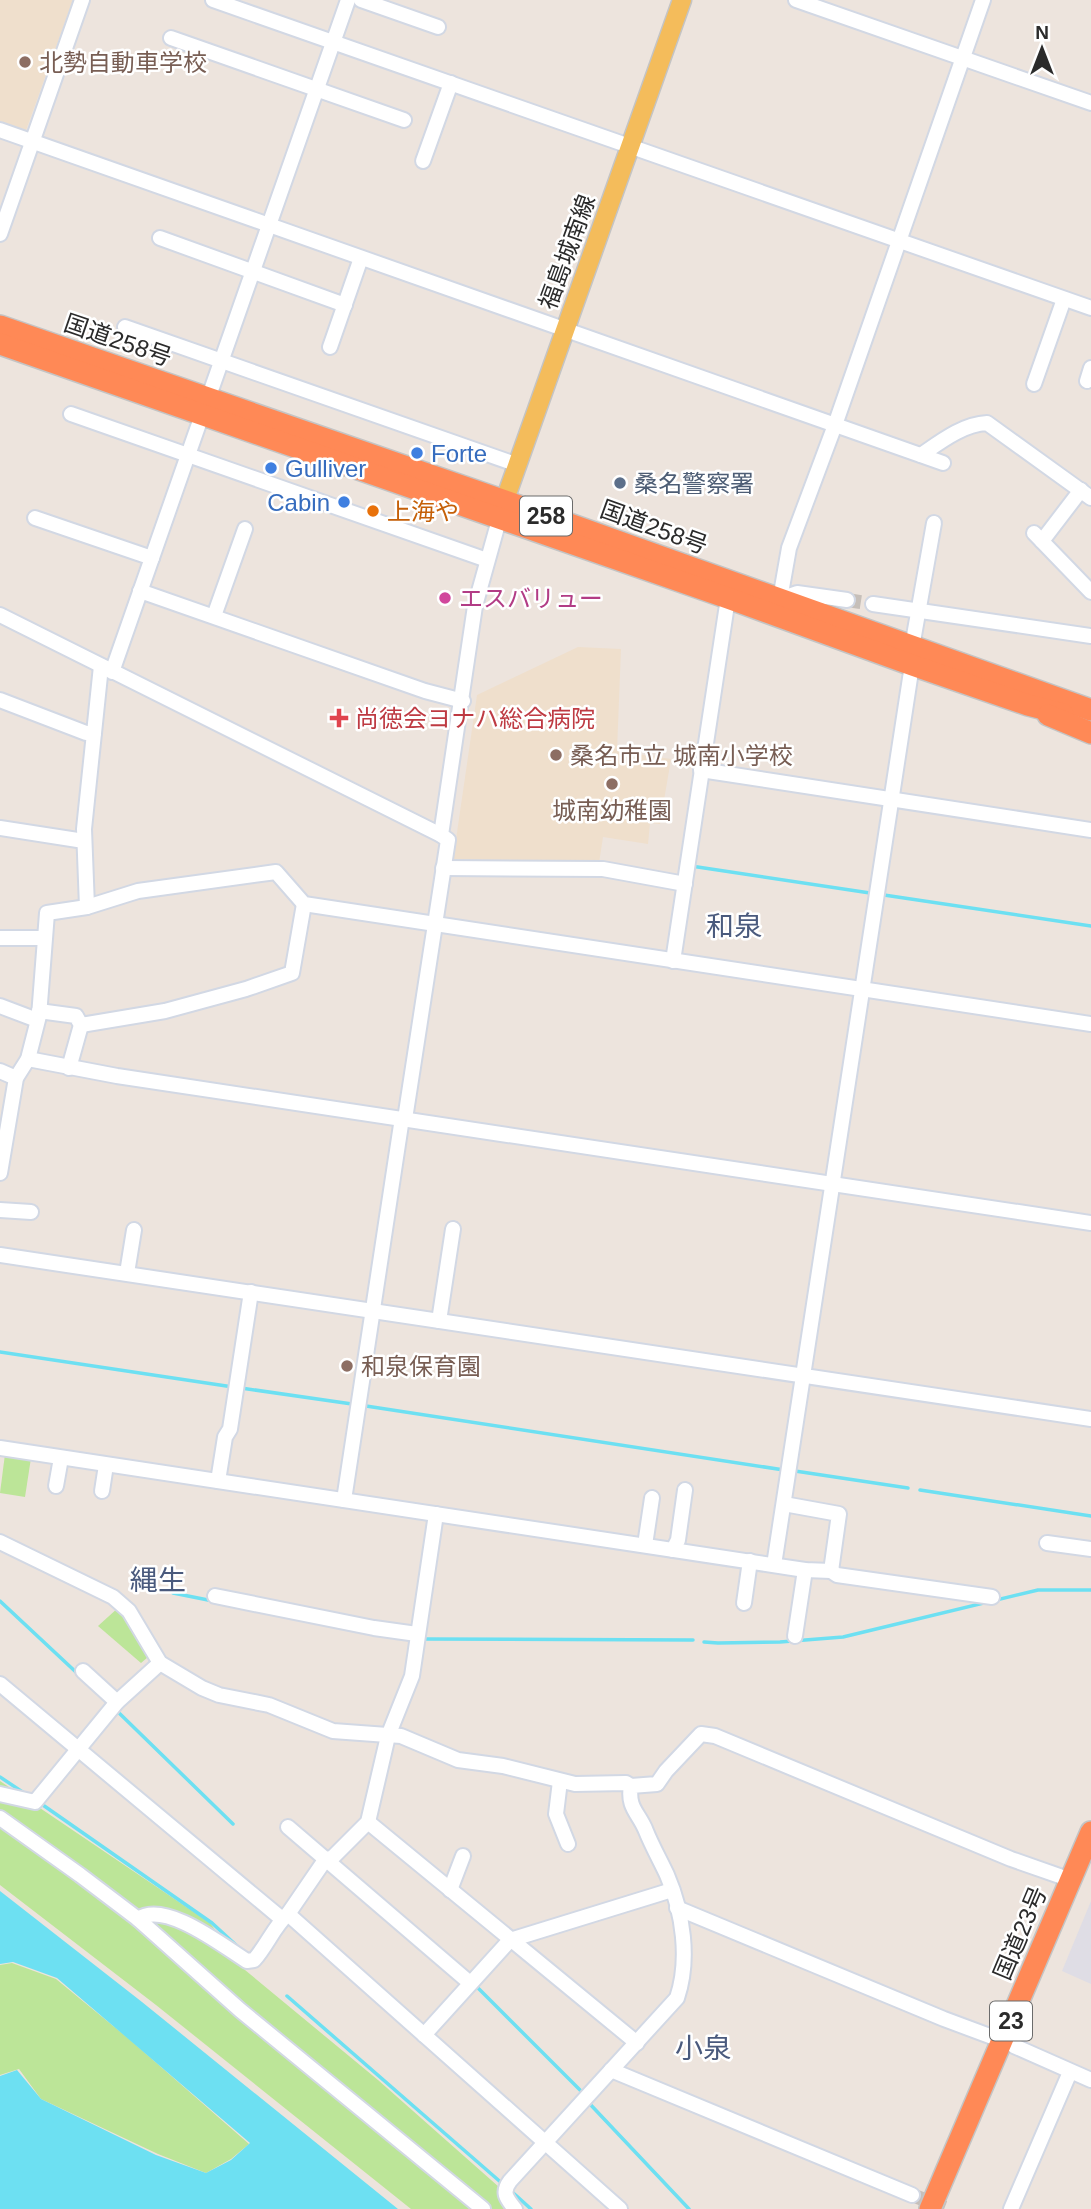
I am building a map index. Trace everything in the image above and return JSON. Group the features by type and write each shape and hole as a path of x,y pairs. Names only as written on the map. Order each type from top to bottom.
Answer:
{"highway":[{"name":"国道258号","path":"0,327 205,407"},
{"name":"国道258号","path":"0,344 205,407 502,510 780,599 1028,705 1091,724"},
{"name":"国道258号","path":"502,510 728,598 912,656 1085,706"},
{"name":"258","path":"1028,705 1091,733"},
{"name":"国道23号","path":"944,2209 1070,1880 1091,1832"},
{"name":"国道23号","path":"930,2209 1091,1864"}],"main road":[{"name":"福島城南線","path":"502,510 682,0"}],"street":[{"path":"0,234 82,0"},
{"path":"213,0 1091,308"},
{"path":"87,907 84,841 94,733 106,669 152,558 348,0"},
{"path":"361,0 438,26"},
{"path":"796,0 1091,103"},
{"path":"847,600 797,593 780,599 789,548 835,425 983,0"},
{"path":"171,38 404,120"},
{"path":"423,161 451,83"},
{"path":"0,130 943,463"},
{"path":"160,238 345,305"},
{"path":"330,347 361,258"},
{"path":"1034,384 1064,299"},
{"path":"125,327 518,465"},
{"path":"71,414 487,560"},
{"path":"921,455 949,436 987,423 1086,494 1038,537 1091,592"},
{"path":"442,835 475,606 502,510"},
{"path":"35,517 152,558"},
{"path":"774,1565 934,523"},
{"path":"214,616 245,529"},
{"path":"140,591 425,691 463,701"},
{"path":"673,961 728,598"},
{"path":"873,604 1091,636"},
{"path":"0,615 448,840 344,1500"},
{"path":"0,700 86,733 94,733"},
{"path":"701,770 1091,830"},
{"path":"0,828 84,841"},
{"path":"443,868 603,869 685,884"},
{"path":"0,1173 16,1078 28,1059 38,1016 47,913 87,907 138,891 276,872 304,904 1091,1024"},
{"path":"81,1024 165,1011 246,989 292,972 304,904"},
{"path":"0,938 44,938"},
{"path":"0,1006 38,1016 76,1016 81,1024 69,1068"},
{"path":"28,1059 69,1068 1091,1223"},
{"path":"0,1070 16,1078"},
{"path":"0,1210 31,1212"},
{"path":"439,1321 453,1229"},
{"path":"127,1273 134,1230"},
{"path":"0,1255 1091,1419"},
{"path":"218,1481 251,1292"},
{"path":"0,1448 992,1597"},
{"path":"56,1486 61,1458"},
{"path":"102,1491 106,1465"},
{"path":"673,1550 678,1540 685,1490"},
{"path":"645,1545 652,1498"},
{"path":"783,1504 839,1514 831,1571"},
{"path":"138,1919 144,1915 167,1915 247,1961 254,1960 266,1947 325,1860 332,1857 368,1822 388,1736 412,1676 436,1514"},
{"path":"0,1542 113,1597 129,1611 160,1663 202,1688 219,1695 270,1704 332,1731 411,1740 458,1760 503,1766 575,1784 626,1783 631,1786 657,1784 696,1738 701,1734 710,1734 1011,1859 1070,1880"},
{"path":"1046,1542 1091,1549"},
{"path":"744,1603 750,1561"},
{"path":"795,1636 804,1570"},
{"path":"215,1596 417,1634"},
{"path":"0,1794 37,1800 117,1702 160,1663"},
{"path":"83,1671 117,1702"},
{"path":"0,1684 285,1917 424,2035 620,2209"},
{"path":"560,1781 556,1814 568,1844"},
{"path":"515,2209 505,2195 506,2187 670,2008 681,1986 684,1944 677,1908 672,1890 645,1829 632,1808 631,1786"},
{"path":"0,1818 138,1919 240,2010 483,2209"},
{"path":"368,1822 636,2043"},
{"path":"288,1827 471,1983"},
{"path":"450,1890 463,1856"},
{"path":"424,2035 510,1940 672,1890"},
{"path":"677,1908 1008,2043 1091,2080"},
{"path":"611,2070 912,2195"},
{"path":"1011,2209 1070,2072"}],"shaded area":[{"name":"北勢自動車学校","path":"0,0 73,0 25,133 0,123"},
{"name":"桑名市立 城南小学校","path":"578,647 621,649 617,751 671,759 660,824 650,823 648,844 603,837 599,863 453,860 477,695"},
{"path":"1091,1901 1091,1984 1062,1971"}],"green space":[{"path":"5,1454 31,1458 25,1497 0,1493"},
{"path":"119,1607 148,1657 141,1663 98,1626"},
{"path":"0,1781 210,1923 245,1970 378,2080 524,2209 411,2209 156,2005 0,1885"},
{"path":"12,1963 56,1979 249,2144 231,2159 206,2173 158,2154 41,2099 19,2069 0,2075 0,1965"}],"water":[{"path":"0,1891 398,2209 0,2209 0,2076 17,2070 41,2099 156,2155 206,2173 231,2160 250,2143 57,1978 13,1962 0,1964"}],"waterway":[{"path":"691,866 870,893"},
{"path":"884,895 1091,926"},
{"path":"0,1352 233,1387"},
{"path":"241,1388 352,1404"},
{"path":"366,1406 784,1470"},
{"path":"795,1471 908,1488"},
{"path":"920,1490 1091,1516"},
{"path":"704,1642 780,1642 843,1637 1038,1590 1091,1590"},
{"path":"173,1593 213,1601"},
{"path":"0,1601 78,1674"},
{"path":"424,1639 693,1640"},
{"path":"117,1711 233,1824"},
{"path":"0,1777 27,1795"},
{"path":"40,1803 212,1923 237,1946"},
{"path":"475,1985 582,2092"},
{"path":"287,1996 504,2185"},
{"path":"588,2102 689,2209"},
{"path":"510,2190 531,2209"}],"tunnel":[{"path":"847,600 873,604"},
{"path":"912,2195 948,2209"}],"place":[{"name":"北勢自動車学校","path":"25,62"},
{"name":"Forte","path":"417,453"},
{"name":"Gulliver","path":"271,468"},
{"name":"桑名警察署","path":"620,483"},
{"name":"Cabin","path":"344,502"},
{"name":"上海や","path":"373,511"},
{"name":"エスバリュー","path":"445,598"},
{"name":"尚徳会ヨナハ総合病院","path":"339,718"},
{"name":"桑名市立 城南小学校","path":"556,755"},
{"name":"城南幼稚園","path":"612,784"},
{"name":"和泉保育園","path":"347,1366"}],"district":[{"name":"和泉","path":"734,926"},
{"name":"縄生","path":"158,1580"},
{"name":"小泉","path":"703,2048"}]}
